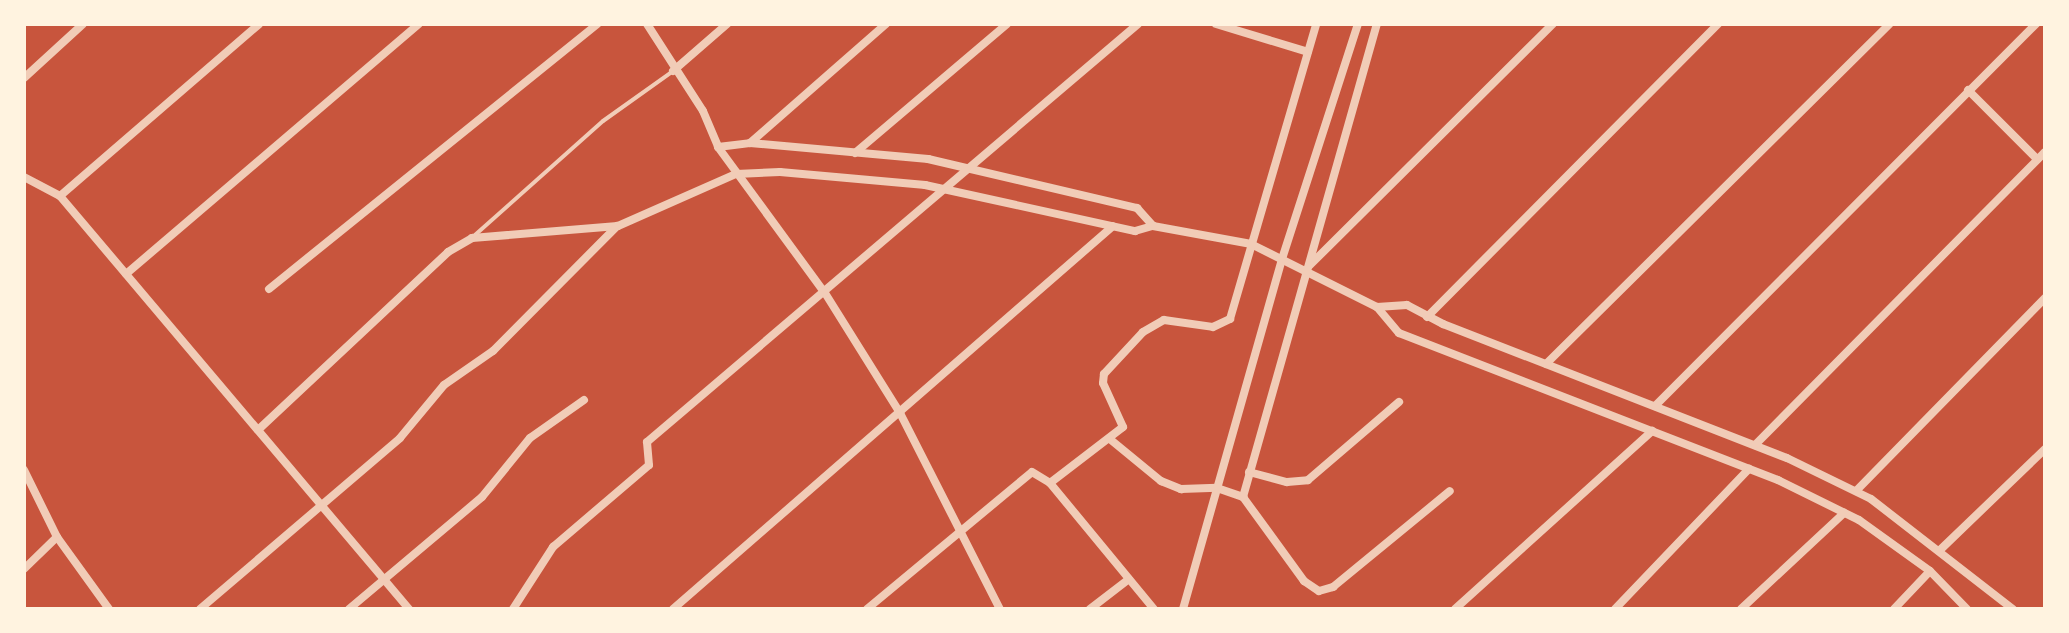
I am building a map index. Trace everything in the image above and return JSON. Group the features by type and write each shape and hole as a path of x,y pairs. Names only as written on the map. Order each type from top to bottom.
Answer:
{"street":[{"path":"24,78 83,24"},
{"path":"60,196 259,24"},
{"path":"126,274 419,24"},
{"path":"269,289 597,24"},
{"path":"647,24 673,71 703,111 718,147 825,293 900,413 1000,609"},
{"path":"673,71 727,24"},
{"path":"750,143 886,24"},
{"path":"855,153 1007,24"},
{"path":"513,609 553,547 649,465 647,442 1138,24"},
{"path":"1216,24 1308,52"},
{"path":"1050,483 1111,440 1123,427 1103,383 1104,374 1154,324 1186,321 1213,327 1230,319 1316,24"},
{"path":"1183,609 1282,259 1358,24"},
{"path":"1243,497 1377,24"},
{"path":"1306,269 1553,24"},
{"path":"1427,317 1718,24"},
{"path":"1546,364 1889,24"},
{"path":"1655,406 2036,24"},
{"path":"1968,90 2037,159"},
{"path":"718,147 750,143 855,153 968,169 1137,208 1153,226"},
{"path":"1755,445 2045,152"},
{"path":"258,430 448,252 472,238 618,226 736,174 780,172 943,189 1135,231 1153,226 1251,244 1377,307 1399,333 1749,469 1844,513 1930,571 1967,609"},
{"path":"24,177 60,196 409,609"},
{"path":"200,609 400,438 444,385 493,351 618,226"},
{"path":"673,609 1113,226"},
{"path":"1856,491 2045,298"},
{"path":"1377,307 1407,305 1427,317 1755,445 1856,491 2013,609"},
{"path":"349,609 482,497 530,438 584,400"},
{"path":"1249,472 1287,482 1308,480 1399,402"},
{"path":"1455,609 1652,431"},
{"path":"1111,440 1138,467 1161,481 1181,489 1217,488 1243,497 1304,581 1319,591 1333,587 1450,491"},
{"path":"1939,551 2045,449"},
{"path":"1615,609 1749,469"},
{"path":"24,470 57,537 109,609"},
{"path":"867,609 1032,472 1050,483 1154,609"},
{"path":"1741,609 1844,513"},
{"path":"24,569 57,537"},
{"path":"1894,609 1930,571"},
{"path":"1090,609 1129,579"}],"lane":[{"path":"472,238 603,121 673,71"}]}
